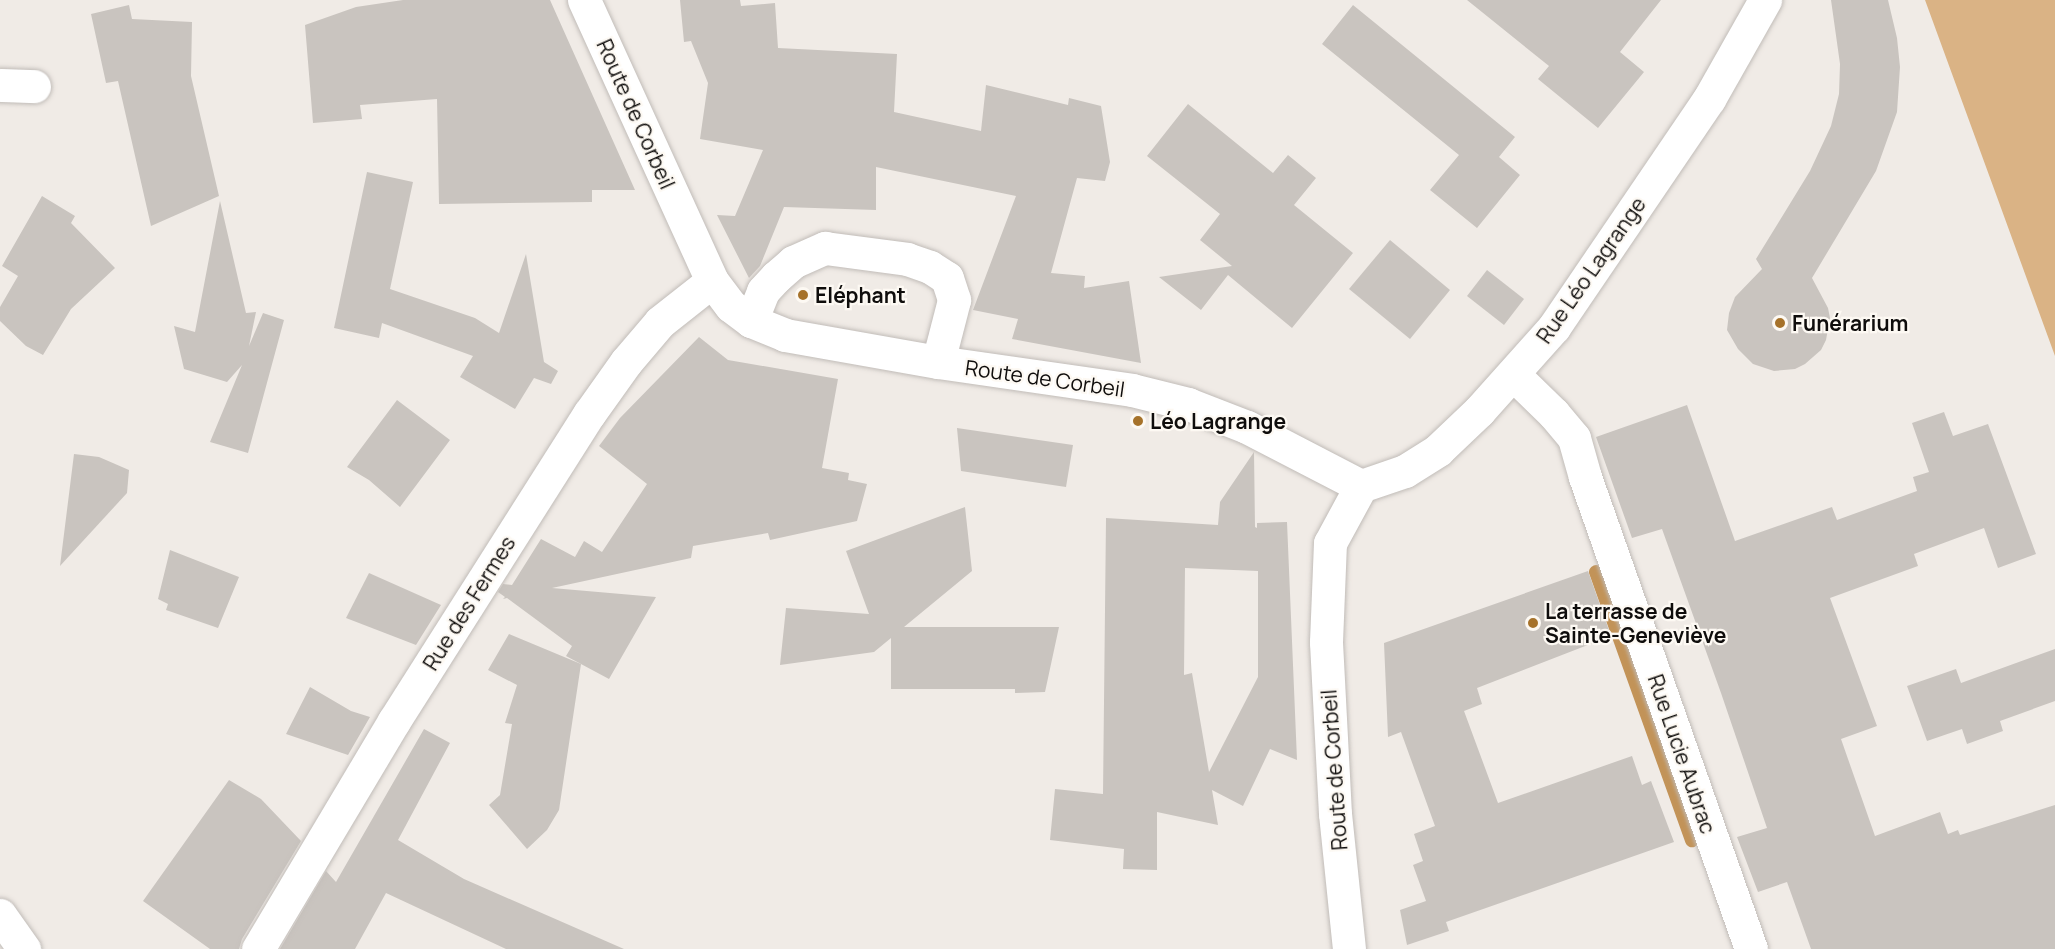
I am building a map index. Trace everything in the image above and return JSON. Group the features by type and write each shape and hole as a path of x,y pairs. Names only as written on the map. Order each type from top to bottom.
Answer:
{"street":[{"name":"Route de Corbeil","path":"584,0 712,280 731,306 751,321 785,335 938,362 1132,390 1188,404 1247,427 1361,486 1330,543 1326,642 1335,814 1348,949"},
{"name":"Rue Léo Lagrange","path":"1361,486 1405,471 1438,450 1479,411 1554,327 1709,99 1765,0"},
{"path":"0,85 34,86"},
{"path":"751,321 764,291 776,277 793,262 825,248 907,259 930,267 946,278 954,300 938,362"},
{"name":"Rue des Fermes","path":"258,949 394,721 589,414 626,362 660,322 712,280"},
{"name":"Rue Lucie Aubrac","path":"1513,374 1574,438 1585,477 1752,949"},
{"path":"0,915 24,949"}],"shaded area":[{"path":"1925,0 2055,0 2055,356 1997,197"}],"building":[{"path":"403,0 550,0 635,190 592,190 592,202 439,204 437,99 360,105 362,119 313,123 305,25 356,7"},
{"path":"680,0 740,0 741,6 775,3 778,48 897,54 894,112 981,131 986,85 1068,105 1069,98 1101,106 1110,162 1105,181 1077,178 1051,273 1085,276 1084,288 1129,281 1141,363 1012,339 1018,319 973,310 1016,196 876,167 876,210 784,207 760,266 749,278 717,215 735,216 763,150 700,139 708,83 691,41 684,42"},
{"path":"1467,0 1661,0 1620,52 1644,72 1598,128 1538,79 1549,66"},
{"path":"1831,0 1888,0 1897,38 1900,67 1897,112 1876,171 1812,278 1828,308 1830,318 1826,340 1821,350 1805,364 1795,369 1774,371 1753,364 1738,349 1727,330 1729,313 1735,297 1762,269 1756,259 1810,171 1831,126 1839,94 1840,64"},
{"path":"129,5 132,19 192,22 191,76 219,196 151,226 118,81 106,83 91,14"},
{"path":"1353,5 1515,137 1499,157 1520,175 1477,228 1430,190 1459,155 1322,44"},
{"path":"1188,104 1273,173 1288,155 1316,178 1294,205 1353,253 1292,328 1228,275 1201,310 1159,277 1232,266 1200,240 1220,214 1147,156"},
{"path":"367,172 413,182 390,289 475,318 499,333 526,254 544,362 558,371 551,384 534,378 515,409 460,377 473,356 382,323 379,338 334,328"},
{"path":"42,196 75,216 71,223 115,268 71,309 43,355 26,346 0,321 0,307 18,276 2,266"},
{"path":"220,201 246,313 256,312 249,346 263,313 284,320 248,453 210,442 242,365 227,382 184,369 174,326 195,332"},
{"path":"1390,240 1450,290 1410,339 1349,289"},
{"path":"1487,270 1524,299 1504,325 1467,296"},
{"path":"699,337 728,360 838,379 822,468 849,473 848,480 867,484 857,521 770,540 768,533 693,546 691,558 552,588 656,597 609,679 566,656 572,646 507,598 503,599 505,597 498,592 503,584 512,585 541,539 575,557 584,541 602,552 647,484 599,446 620,418"},
{"path":"397,400 450,440 400,507 369,480 347,467"},
{"path":"1687,405 1735,541 1832,507 1837,520 1917,491 1913,477 1929,472 1912,423 1944,412 1953,436 1988,424 2036,554 1998,568 1984,528 1914,554 1918,566 1830,598 1877,726 1841,739 1875,836 1940,812 1948,834 1958,830 1960,835 2055,805 2055,949 1811,949 1787,882 1758,892 1737,837 1767,828 1721,693 1662,529 1632,538 1596,437"},
{"path":"957,428 1073,445 1066,487 961,471"},
{"path":"1254,452 1255,527 1257,528 1257,523 1287,522 1297,760 1270,749 1243,806 1212,790 1218,825 1157,812 1157,870 1123,869 1124,849 1050,840 1055,789 1103,794 1106,518 1218,525 1220,502","holes":["1185,568 1258,571 1258,677 1209,772 1192,673 1184,675"]},
{"path":"74,454 99,457 129,470 127,493 60,566"},
{"path":"965,507 972,571 904,627 1059,627 1045,692 1015,693 1015,689 891,689 891,638 874,652 780,665 786,608 869,614 846,551"},
{"path":"170,550 239,577 218,628 166,610 168,604 158,599"},
{"path":"1588,571 1611,636 1477,688 1482,704 1464,711 1498,803 1632,756 1642,785 1651,781 1674,842 1446,922 1449,931 1407,945 1400,910 1426,901 1413,865 1423,861 1414,834 1435,826 1401,732 1388,737 1384,643"},
{"path":"369,573 441,605 416,645 346,618"},
{"path":"509,634 581,664 559,810 547,830 527,849 489,805 500,795 512,724 505,723 517,685 488,670"},
{"path":"2055,649 2055,701 2000,721 2003,731 1967,744 1962,729 1927,741 1907,686 1956,669 1961,683"},
{"path":"310,687 351,711 370,717 348,755 286,734"},
{"path":"424,729 450,743 398,840 464,879 624,949 506,949 386,893 355,949 280,949 326,871 336,882"},
{"path":"229,780 261,799 301,841 242,939 239,949 210,949 143,901"}],"waterway":[{"path":"1596,572 1692,840"}],"place":[{"name":"Eléphant","path":"803,295"},
{"name":"Funérarium","path":"1780,323"},
{"name":"Léo Lagrange","path":"1138,421"},
{"name":"La terrasse de Sainte-Geneviève","path":"1533,623"}]}
